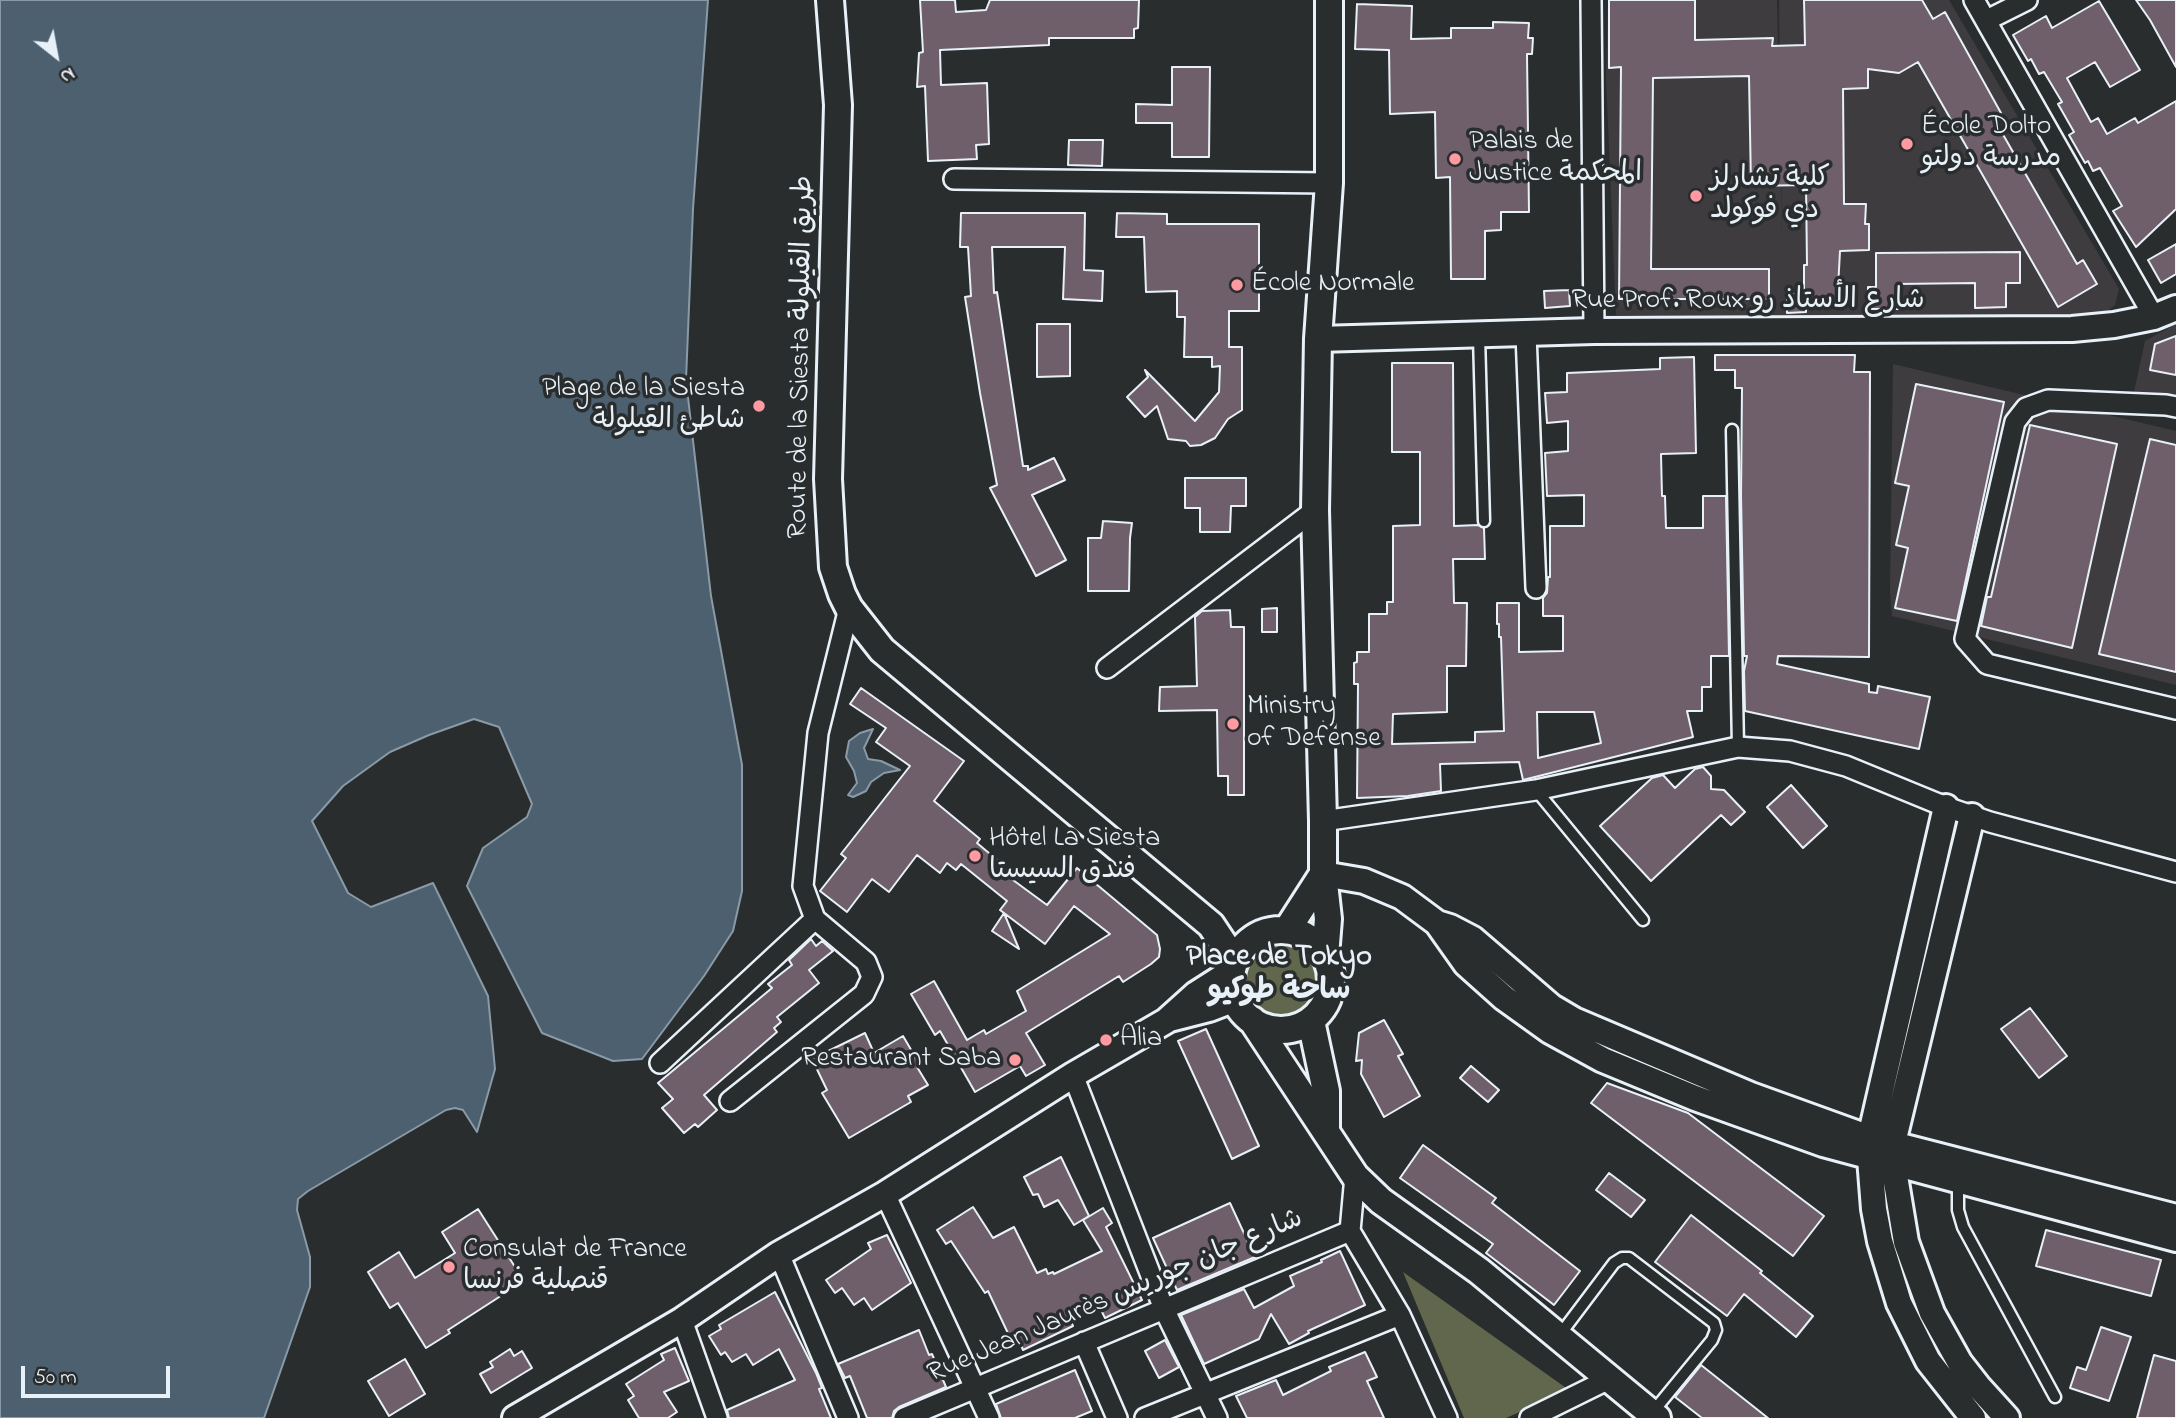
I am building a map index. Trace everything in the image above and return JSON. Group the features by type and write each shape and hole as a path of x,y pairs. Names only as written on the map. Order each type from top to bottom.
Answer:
{"main road":[{"name":"Route de la Siesta طريق القيلولة","path":"830,0 838,105 828,479 833,567 849,608 882,650 1212,925 1239,958"},
{"path":"1252,1020 1281,1030 1296,1028 1311,1021 1328,998 1331,977 1325,956 1328,919 1323,874 1315,510 1318,339 1329,183 1329,0"},
{"path":"1287,930 1323,874"},
{"path":"1325,956 1309,939 1287,930 1260,935 1239,958 1231,985 1242,1011 1252,1020 1354,1175 1381,1201 1479,1271 1654,1416"},
{"path":"1311,1021 1326,1091 1326,1132"}],"street":[{"path":"1591,0 1594,331"},
{"path":"1974,0 2165,312"},
{"path":"1987,20 2027,0"},
{"path":"954,179 1329,183"},
{"name":"Rue Prof. Roux شارع الأستاذ رو","path":"1318,339 1594,331 2072,329 2114,325 2165,312"},
{"path":"1526,334 1536,589"},
{"path":"2176,407 2048,400 2026,408 2015,422 1965,639 1987,664 2176,709"},
{"path":"1107,668 1315,510"},
{"path":"730,1101 864,994 872,977 866,962 815,919 803,886 817,746 849,608"},
{"path":"1323,821 1536,790 1738,747 1790,751 1846,766 1972,816 2176,872"},
{"path":"1947,807 1881,1151 1874,1209 1880,1241 1899,1303 1928,1361 1973,1418"},
{"path":"1972,816 1881,1151 1906,1242 1932,1313 1960,1363 2007,1418"},
{"path":"1323,874 1363,881 1402,897 1437,923 1455,951 1476,973 1525,1014 1576,1047 1695,1098 1758,1122 2176,1217"},
{"path":"660,1063 815,919"},
{"path":"515,1418 682,1320 779,1254 885,1194 1073,1075 1166,1021 1239,958"},
{"path":"1166,1021 1235,999"},
{"path":"1073,1075 1164,1309 1217,1418"},
{"path":"1881,1151 1958,1181 2176,1239"},
{"path":"1354,1175 1350,1231 1400,1315 1447,1418"},
{"path":"885,1194 989,1418"},
{"name":"Rue Jean Jaurès شارع جان جوريس","path":"904,1418 1350,1231"},
{"path":"779,1254 848,1418"},
{"path":"1145,1418 1400,1315"},
{"path":"682,1320 716,1418"},
{"path":"1084,1342 1117,1418"},
{"path":"1530,1418 1609,1379"}],"lane":[{"path":"1479,335 1484,521"},
{"path":"1732,430 1738,747"},
{"path":"1536,790 1643,920"},
{"path":"1958,1181 1958,1210 1963,1227 2055,1397"},
{"path":"1558,1337 1614,1263 1622,1258 1629,1258 1714,1323 1716,1330 1712,1340 1654,1416"}],"shaded area":[{"name":"École Dolto مدرسة دولتو","path":"1608,0 1777,0 1782,243 1779,0 1949,0 2119,289 2115,305 2100,317 1783,316 1783,319 1616,315 1606,76"},
{"path":"2176,324 2176,401 2134,392 2145,341"},
{"path":"1893,364 2176,431 2176,685 1892,616"}],"green space":[{"name":"Place de Tokyo ساحة طوكيو","path":"1282,938 1298,941 1311,950 1320,963 1323,979 1320,995 1311,1008 1298,1017 1282,1020 1266,1017 1253,1008 1244,995 1241,979 1244,963 1253,950 1266,941"},
{"path":"1403,1272 1569,1390 1506,1418 1464,1418"}],"water":[{"path":"0,0 708,0 693,209 686,380 711,596 742,765 742,891 733,931 704,976 642,1059 613,1061 542,1033 467,886 483,848 527,817 532,804 499,727 474,719 429,735 390,752 343,786 312,821 348,893 371,907 433,883 488,996 495,1069 477,1132 463,1110 446,1110 298,1199 297,1210 310,1257 310,1287 264,1418 0,1418"},
{"path":"873,729 864,748 868,759 881,761 900,770 884,773 871,782 866,791 853,797 848,795 857,783 846,757 849,741 860,733"}],"building":[{"path":"920,0 955,0 956,12 986,10 990,0 1139,0 1138,28 1134,29 1134,38 1049,38 1049,45 940,50 941,85 987,83 989,144 976,145 977,159 928,161 925,86 917,87 919,53 923,52"},
{"path":"1609,0 1695,0 1695,40 1773,38 1772,46 1805,45 1804,0 1922,0 1933,19 1945,12 2001,113 1993,117 2077,264 2083,260 2097,284 2058,307 1918,62 1899,73 1868,69 1868,88 1843,89 1844,204 1866,204 1865,224 1869,224 1869,250 1840,251 1837,307 1806,307 1806,312 1787,313 1787,294 1804,294 1804,265 1807,265 1806,185 1751,186 1749,76 1653,78 1651,269 1769,269 1769,299 1619,299 1621,67 1609,68"},
{"path":"2136,0 2176,0 2176,67 2150,20"},
{"path":"2099,1 2140,70 2110,87 2095,62 2067,78 2091,122 2098,118 2107,134 2135,118 2138,123 2176,101 2176,209 2136,247 2113,211 2122,206 2100,168 2093,171 2088,161 2085,163 2069,135 2074,132 2058,104 2062,102 2044,72 2039,74 2031,59 2028,61 2013,35 2046,16 2052,28"},
{"path":"1357,4 1412,6 1411,39 1451,38 1451,28 1493,28 1493,22 1529,23 1528,38 1533,38 1532,54 1527,54 1529,212 1501,212 1501,230 1485,231 1485,279 1451,279 1450,177 1436,178 1435,112 1390,114 1389,50 1355,49"},
{"path":"1172,67 1210,67 1209,157 1172,157 1172,123 1136,123 1136,104 1172,105"},
{"path":"1069,140 1103,140 1102,166 1068,165"},
{"path":"961,213 1085,213 1084,270 1103,271 1102,301 1063,299 1065,247 992,247 994,293 997,292 1023,466 1028,466 1028,470 1054,458 1065,480 1032,495 1066,560 1036,576 990,488 997,485 965,297 971,296 968,247 960,247"},
{"path":"1117,213 1167,214 1167,224 1259,224 1259,311 1229,311 1229,347 1242,347 1242,410 1228,419 1215,438 1201,445 1190,446 1186,441 1168,439 1157,406 1145,417 1127,397 1148,377 1145,370 1195,421 1219,392 1220,366 1212,367 1212,357 1184,357 1185,317 1177,317 1177,291 1146,292 1144,237 1116,237"},
{"path":"2176,244 2176,274 2161,283 2148,260"},
{"path":"2020,252 2020,283 2006,283 2006,307 1975,308 1975,283 1898,284 1898,309 1868,309 1868,287 1876,287 1876,253"},
{"path":"1569,290 1570,306 1545,308 1544,291"},
{"path":"1037,324 1070,324 1070,376 1037,377"},
{"path":"2176,336 2176,375 2150,370 2155,344"},
{"path":"1715,355 1855,355 1854,372 1870,372 1869,657 1778,656 1777,664 1869,684 1869,692 1877,693 1878,686 1930,697 1919,749 1745,711 1744,671 1747,656 1744,656 1741,496 1742,388 1735,388 1735,370 1715,370"},
{"path":"1694,357 1696,453 1661,454 1666,528 1703,528 1703,496 1726,496 1729,656 1711,656 1711,687 1702,687 1702,711 1687,711 1693,737 1523,780 1519,762 1440,764 1441,791 1408,796 1357,798 1358,684 1354,684 1354,663 1357,662 1357,652 1369,652 1369,614 1387,614 1387,602 1393,602 1393,526 1420,525 1420,452 1392,452 1392,363 1453,363 1454,526 1478,525 1484,528 1485,559 1453,559 1454,603 1467,603 1466,666 1447,666 1447,712 1393,714 1392,744 1475,742 1475,732 1504,731 1501,637 1497,624 1497,603 1519,603 1519,652 1563,651 1563,616 1543,616 1543,598 1547,593 1550,577 1550,526 1584,526 1584,495 1547,496 1545,453 1568,451 1568,421 1547,423 1545,393 1567,392 1567,373 1660,369 1660,358","holes":["1537,712 1594,712 1601,743 1538,758"]},
{"path":"1916,384 2004,402 1957,621 1895,608 1908,548 1896,545 1909,486 1895,483"},
{"path":"2030,425 2117,444 2072,648 1981,626 1987,597 1991,597"},
{"path":"2150,439 2176,445 2176,672 2099,654"},
{"path":"1185,478 1246,478 1246,506 1231,506 1230,532 1200,532 1200,508 1185,508"},
{"path":"1103,521 1132,523 1129,591 1088,591 1088,538 1101,538"},
{"path":"1277,608 1277,632 1262,632 1262,609"},
{"path":"1230,610 1231,627 1244,627 1244,795 1228,795 1228,776 1218,776 1217,710 1159,711 1160,687 1197,686 1195,617 1202,611"},
{"path":"861,688 964,761 934,801 980,839 977,843 1002,864 998,869 1047,905 1077,868 1157,935 1159,957 1151,964 1123,982 1119,976 1026,1033 1045,1065 1026,1076 1020,1066 975,1092 940,1031 935,1035 911,994 934,981 967,1040 984,1030 986,1034 1026,1011 1017,991 1110,934 1074,906 1045,944 1000,910 1007,901 961,864 956,870 947,863 940,873 917,855 889,892 872,879 847,912 820,891 846,858 841,854 910,766 876,742 886,728 850,704"},
{"path":"1703,767 1711,776 1711,789 1724,790 1745,812 1731,825 1721,815 1651,881 1600,826 1652,778 1663,775 1675,788 1695,769"},
{"path":"1791,785 1827,826 1803,848 1767,807"},
{"path":"1004,913 1019,949 992,931"},
{"path":"811,939 816,946 822,941 833,951 809,970 819,983 777,1017 781,1022 774,1028 777,1032 704,1095 717,1110 698,1127 695,1124 684,1133 662,1108 673,1099 658,1083 772,988 768,984 792,965 789,960"},
{"path":"2030,1008 2067,1056 2039,1078 2001,1029"},
{"path":"1384,1020 1403,1054 1398,1056 1420,1096 1384,1117 1361,1074 1362,1060 1356,1061 1359,1033"},
{"path":"1206,1029 1259,1146 1232,1159 1178,1041"},
{"path":"865,1033 874,1053 903,1036 928,1085 908,1096 911,1102 849,1138 822,1093 827,1090 812,1059"},
{"path":"1471,1066 1499,1090 1488,1102 1460,1078"},
{"path":"1607,1083 1688,1113 1824,1216 1793,1256 1591,1103"},
{"path":"1423,1145 1496,1198 1492,1203 1580,1271 1554,1305 1486,1253 1493,1244 1400,1178"},
{"path":"1061,1157 1089,1216 1074,1225 1058,1200 1044,1207 1038,1194 1033,1195 1024,1177"},
{"path":"1609,1173 1645,1200 1631,1217 1596,1190"},
{"path":"1230,1203 1255,1257 1177,1290 1153,1238"},
{"path":"973,1207 993,1238 1014,1227 1037,1273 1046,1269 1048,1274 1054,1274 1102,1251 1083,1220 1103,1208 1112,1223 1106,1227 1142,1300 1105,1318 1099,1306 1070,1319 1073,1326 1023,1350 1020,1343 1014,1346 988,1291 985,1293 951,1241 946,1244 937,1230"},
{"path":"478,1209 524,1281 448,1330 450,1333 426,1348 398,1303 390,1308 368,1272 399,1252 415,1278 455,1253 442,1232"},
{"path":"1691,1215 1762,1271 1760,1273 1813,1316 1796,1337 1744,1294 1727,1316 1655,1262"},
{"path":"2046,1230 2161,1260 2151,1296 2036,1266"},
{"path":"887,1235 911,1283 872,1310 864,1298 854,1305 842,1288 835,1293 826,1280 871,1249 868,1243"},
{"path":"1340,1251 1365,1305 1308,1331 1309,1333 1289,1344 1271,1314 1259,1339 1204,1364 1181,1315 1244,1289 1254,1308 1294,1286 1290,1276"},
{"path":"775,1292 816,1373 822,1388 819,1389 831,1418 729,1418 727,1410 795,1380 779,1349 753,1365 746,1354 732,1362 725,1352 721,1355 709,1336 721,1329 719,1325"},
{"path":"2101,1327 2131,1337 2109,1401 2070,1388 2077,1367 2086,1370"},
{"path":"919,1330 946,1387 899,1407 892,1418 867,1418 850,1376 845,1378 838,1364"},
{"path":"1165,1340 1179,1367 1159,1378 1145,1351"},
{"path":"675,1348 689,1381 664,1392 677,1412 668,1418 639,1418 628,1400 634,1396 626,1384 664,1360 661,1354"},
{"path":"510,1349 514,1356 522,1351 532,1368 491,1393 480,1374 493,1367 490,1362"},
{"path":"1365,1352 1377,1377 1367,1381 1384,1418 1247,1418 1236,1396 1276,1380 1283,1395 1331,1371 1329,1367"},
{"path":"2154,1355 2176,1361 2176,1418 2137,1418"},
{"path":"405,1359 425,1394 389,1416 368,1381"},
{"path":"1701,1365 1768,1418 1702,1418 1675,1397"},
{"path":"1075,1370 1092,1411 1075,1418 1001,1418 996,1404"}],"place":[{"name":"École Dolto مدرسة دولتو","path":"1907,144"},
{"name":"Palais de Justice المحكمة","path":"1455,159"},
{"name":"كلية تشارلز دي فوكولد","path":"1696,196"},
{"name":"École Normale","path":"1237,285"},
{"name":"Plage de la Siesta شاطئ القيلولة","path":"759,406"},
{"name":"Ministry of Defense","path":"1233,724"},
{"name":"Hôtel La Siesta فندق السيستا","path":"975,856"},
{"name":"Alia","path":"1106,1040"},
{"name":"Restaurant Saba","path":"1015,1060"},
{"name":"Consulat de France قنصلية فرنسا","path":"449,1267"}],"district":[{"name":"Place de Tokyo ساحة طوكيو","path":"1279,976"}]}
